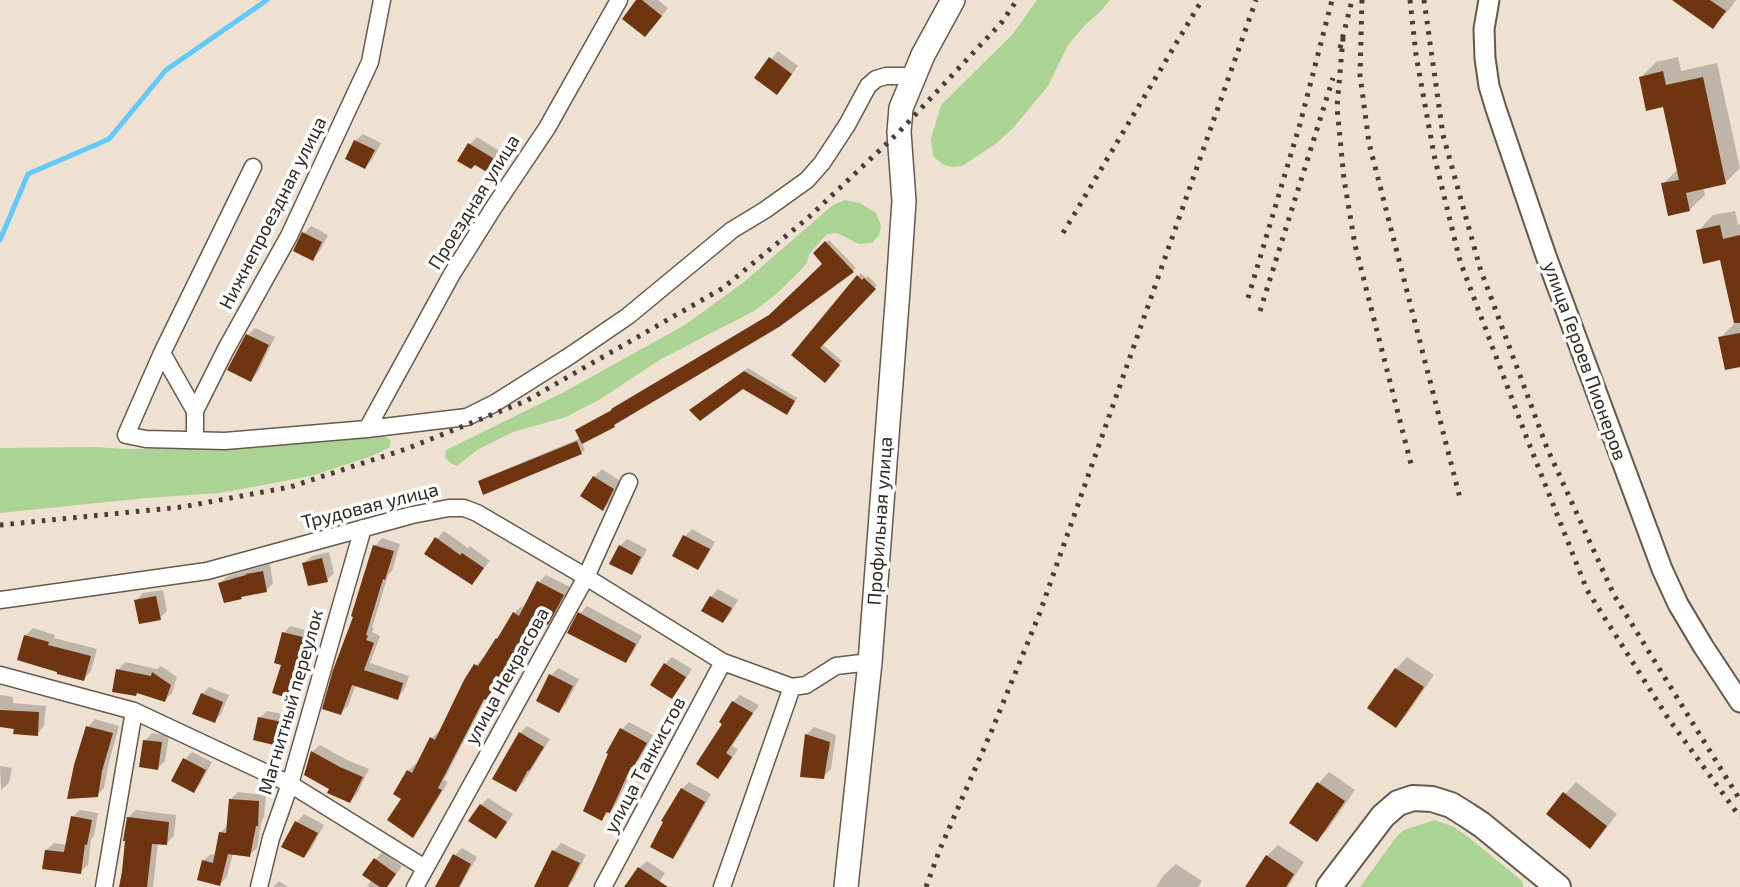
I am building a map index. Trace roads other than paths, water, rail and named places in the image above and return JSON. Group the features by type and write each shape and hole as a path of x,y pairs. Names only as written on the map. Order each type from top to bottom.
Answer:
{"main road":[{"path":"914,76 953,0"},
{"name":"Профильная улица","path":"846,887 870,662 904,201 899,132 901,108 914,76"},
{"path":"1329,887 1383,816 1398,803 1413,798 1432,799 1467,815 1546,882"}],"street":[{"name":"Нижнепроездная улица","path":"195,440 195,411 289,236 370,62 382,0"},
{"name":"Проездная улица","path":"367,429 452,274 547,128 619,0"},
{"name":"улица Героев Пионеров","path":"1488,1 1483,29 1489,86 1546,256 1662,569 1678,604 1740,702"},
{"path":"253,167 162,354 126,435 146,439 225,441 467,417 495,403 628,316 732,230 807,180 822,163 868,86 876,79 886,76 914,76"},
{"path":"162,354 195,411"},
{"name":"улица Некрасова","path":"415,887 586,577 629,482"},
{"name":"Трудовая улица","path":"0,600 207,570 432,510 464,508 586,577 723,662 792,687"},
{"name":"Магнитный переулок","path":"259,887 271,838 290,784 363,528"},
{"name":"улица Танкистов","path":"603,887 723,662"},
{"path":"722,887 792,687 806,685 836,666 870,662"},
{"path":"0,675 134,711 290,784 425,868"},
{"path":"104,887 134,711"}],"waterway":[{"path":"0,240 28,174 109,139 166,70 267,0"}],"railway":[{"path":"0,525 182,507 290,487 406,449 526,401 723,288 809,217 899,132 1002,22 1017,0"},
{"path":"1063,233 1202,0"},
{"path":"926,887 1039,615 1256,0"},
{"path":"1248,298 1300,124 1332,0"},
{"path":"1340,48 1352,0"},
{"path":"1362,0 1360,75 1369,143 1461,502"},
{"path":"1410,0 1416,55 1434,155 1460,261 1587,590 1668,718 1740,817"},
{"path":"1424,0 1443,135 1480,268 1547,448 1614,595 1740,800"},
{"path":"1343,38 1337,107 1344,179 1355,245 1412,468"},
{"path":"1260,311 1333,78"}]}
